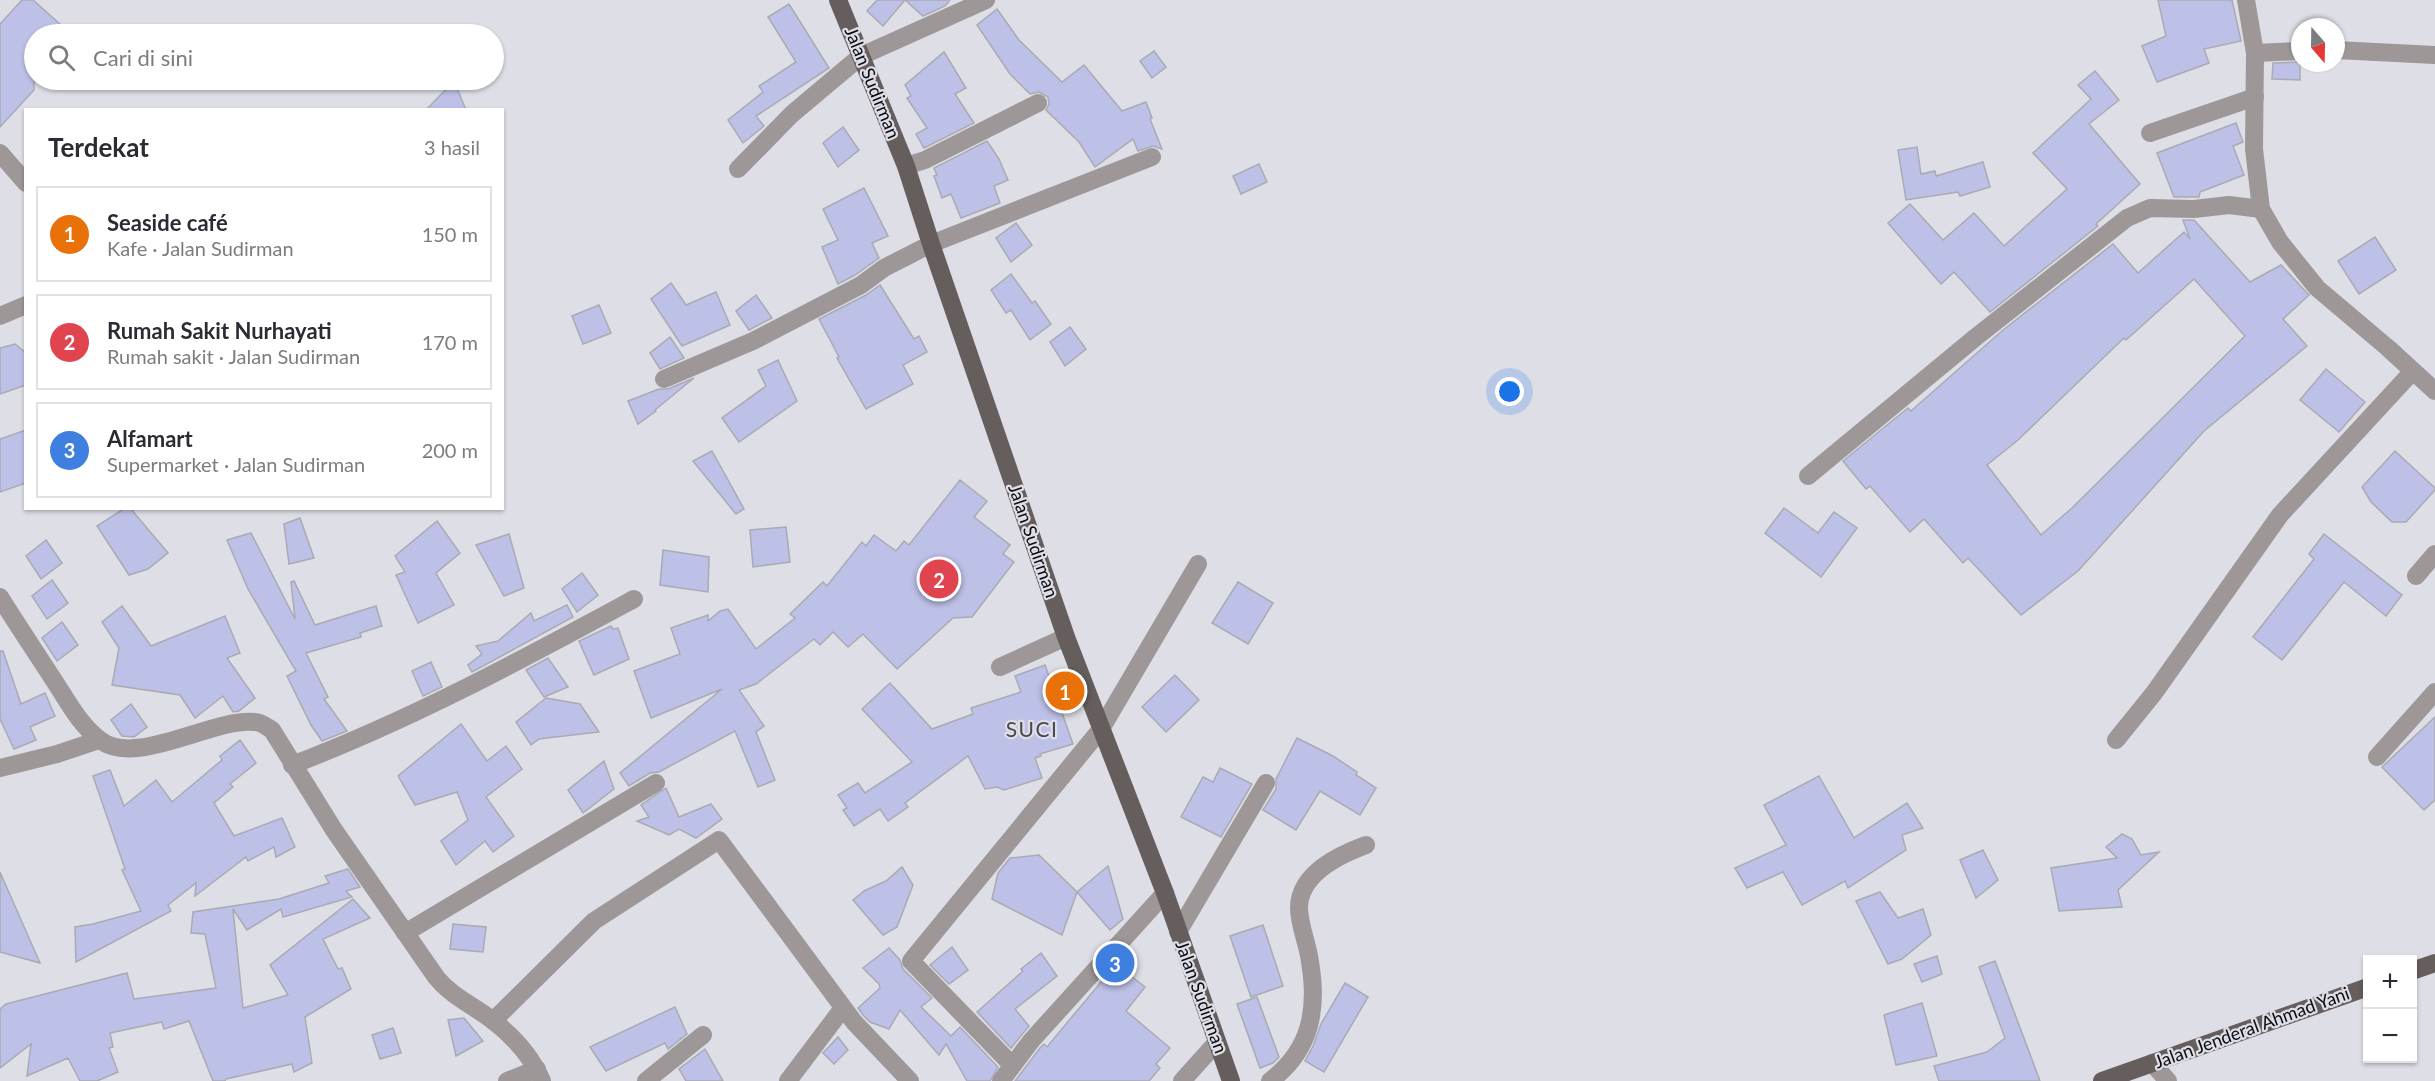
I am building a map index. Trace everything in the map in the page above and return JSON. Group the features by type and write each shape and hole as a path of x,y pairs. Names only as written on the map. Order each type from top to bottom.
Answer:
{"main road":[{"name":"Jalan Sudirman","path":"838,0 906,166 1066,637 1165,893 1231,1081"},
{"path":"2417,969 2435,963"},
{"name":"Jalan Jenderal Ahmad Yani","path":"2102,1081 2363,988"}],"street":[{"path":"738,169 792,114 861,56 986,0"},
{"path":"2246,0 2255,53 2254,149 2261,209 2280,242 2317,288 2435,392"},
{"path":"2345,50 2435,55"},
{"path":"2255,53 2291,51"},
{"path":"2150,133 2255,97"},
{"path":"906,166 925,160 1038,103"},
{"path":"0,153 24,181"},
{"path":"664,379 753,341 861,285 884,268 931,244 1152,156"},
{"path":"1808,476 1976,337 2127,218 2150,208 2194,209 2229,205 2261,209"},
{"path":"0,316 24,306"},
{"path":"2116,740 2154,693 2280,515 2413,371"},
{"path":"2416,576 2435,554"},
{"path":"1012,1065 911,961 1101,729 1198,564"},
{"path":"0,597 79,719 99,740 110,747 123,750 141,748 237,723 257,722 272,730 334,830 443,986 493,1021 530,1058 539,1075 507,1081"},
{"path":"292,765 330,751 477,684 634,599"},
{"path":"1000,667 1066,637"},
{"path":"2377,757 2435,692"},
{"path":"0,768 57,754 99,740"},
{"path":"405,933 656,783"},
{"path":"1178,932 1266,783"},
{"path":"493,1021 594,921 719,840 843,1008 910,1081"},
{"path":"1270,1081 1284,1070 1309,1033 1312,1012 1310,962 1299,906 1305,888 1313,876 1326,864 1366,845"},
{"path":"1001,1081 1012,1065 1112,949 1165,893"},
{"path":"788,1081 843,1008"},
{"path":"646,1081 703,1035"},
{"path":"1182,1081 1217,1042"},
{"path":"2152,1063 2168,1081"}],"building":[{"path":"22,0 33,0 60,24 24,24 24,90 34,90 0,127 0,24"},
{"path":"877,0 905,0 883,26 867,11"},
{"path":"905,0 950,0 945,6 923,16"},
{"path":"2158,0 2232,0 2241,41 2204,49 2209,63 2157,82 2142,46 2166,36"},
{"path":"789,4 829,68 756,116 764,126 743,143 728,120 763,92 759,86 796,62 768,17"},
{"path":"997,9 1019,40 1062,82 1084,65 1122,111 1146,102 1162,149 1153,146 1138,151 1133,139 1095,167 1079,142 1046,110 1049,104 1048,97 1039,92 1030,94 1010,74 977,25"},
{"path":"1154,51 1166,67 1152,78 1140,61"},
{"path":"944,52 966,88 955,94 974,123 924,148 916,134 927,128 907,98 911,96 905,85"},
{"path":"2291,62 2291,72 2300,72 2300,80 2272,79 2273,63"},
{"path":"2095,71 2119,100 2089,124 2140,184 2096,224 2098,226 1990,312 1954,272 1941,284 1888,223 1910,204 1943,240 1974,213 2004,246 2067,189 2033,153 2091,99 2078,85"},
{"path":"445,90 458,90 465,108 428,108"},
{"path":"2236,123 2243,142 2233,146 2244,175 2200,192 2199,197 2174,197 2157,153"},
{"path":"843,127 859,150 838,167 823,143"},
{"path":"987,141 999,159 1008,180 994,186 1000,203 961,218 951,194 942,198 934,176 937,175 934,168"},
{"path":"1917,147 1921,174 1935,171 1936,176 1983,162 1990,187 1960,196 1958,192 1906,200 1898,150"},
{"path":"1259,164 1267,182 1241,194 1233,176"},
{"path":"864,188 888,236 872,243 879,258 838,284 822,247 838,240 823,209"},
{"path":"2183,220 2194,220 2250,282 2281,265 2309,295 2283,319 2307,346 2204,431 2078,571 2021,615 1968,558 1963,563 1924,519 1910,532 1870,486 1866,489 1843,461 1908,408 1911,411 2003,330 2113,244 2138,273 2184,232 2190,239","holes":["2194,279 2245,336 2072,508 2041,535 1987,465 2018,440 2124,338 2126,340"]},
{"path":"1016,223 1032,245 1011,262 996,238"},
{"path":"2375,237 2396,270 2359,294 2338,261"},
{"path":"1011,274 1032,303 1035,301 1051,324 1030,340 1011,310 1006,313 991,290"},
{"path":"671,283 686,305 716,292 730,325 682,346 651,299"},
{"path":"880,285 914,339 919,336 927,352 903,365 913,384 866,409 837,358 839,357 819,319 866,295"},
{"path":"756,295 772,318 749,330 736,311"},
{"path":"599,305 611,333 583,344 572,316"},
{"path":"1070,327 1086,349 1065,366 1050,342"},
{"path":"670,337 684,358 660,369 650,353"},
{"path":"15,344 24,351 24,386 0,394 0,348"},
{"path":"778,360 797,401 739,442 722,418 766,386 758,370"},
{"path":"2326,369 2365,402 2339,432 2300,400"},
{"path":"694,378 638,424 628,401 659,389 668,389"},
{"path":"24,431 24,484 0,492 0,439"},
{"path":"712,451 744,509 736,514 693,461"},
{"path":"2395,451 2435,488 2406,522 2392,522 2371,502 2362,487"},
{"path":"960,480 987,501 974,517 1010,545 1003,554 1014,562 972,617 953,618 897,669 863,634 848,647 833,632 820,645 814,639 756,684 739,690 764,726 756,732 775,780 758,787 735,731 659,772 650,773 629,786 620,773 722,689 651,718 634,671 680,654 671,628 708,615 708,621 720,611 728,609 756,649 795,618 790,614 823,582 827,586 862,542 866,546 874,535 896,551 904,541 909,545"},
{"path":"1784,508 1818,533 1834,512 1857,528 1821,577 1765,533"},
{"path":"122,510 132,510 168,553 148,569 129,575 97,526"},
{"path":"300,518 314,558 289,564 284,524"},
{"path":"437,521 460,553 436,573 454,605 418,623 396,575 405,572 395,556"},
{"path":"786,527 790,562 753,567 750,530"},
{"path":"251,533 295,619 291,582 294,581 315,625 376,606 382,626 360,633 361,637 306,653 328,697 324,699 347,731 322,741 311,725 287,676 296,671 248,589 227,540"},
{"path":"509,534 524,588 504,596 476,545"},
{"path":"2324,534 2402,595 2386,616 2344,582 2282,660 2253,637 2314,559 2309,554"},
{"path":"46,540 62,563 41,579 26,556"},
{"path":"663,550 709,557 708,592 660,585"},
{"path":"582,573 598,595 577,612 562,589"},
{"path":"52,580 68,603 47,619 32,596"},
{"path":"1238,582 1273,603 1248,644 1212,623"},
{"path":"567,605 573,617 472,672 468,665 482,654 476,646 498,641 531,613 534,621"},
{"path":"122,606 151,646 225,616 240,653 227,658 255,698 239,711 233,712 223,696 195,718 180,695 112,685 119,648 102,622"},
{"path":"62,622 78,645 57,661 42,638"},
{"path":"611,626 613,629 618,628 629,659 594,675 579,641"},
{"path":"0,651 3,651 21,704 45,693 55,716 30,727 36,740 14,749 0,719"},
{"path":"548,658 568,687 544,697 526,670"},
{"path":"431,662 442,687 423,696 412,671"},
{"path":"1045,665 1073,744 1040,754 1041,756 1035,758 1042,778 1004,790 997,787 985,789 968,756 905,803 908,807 888,821 880,809 854,826 843,810 847,808 838,795 858,783 865,793 912,762 862,709 890,683 932,729 973,714 971,708 1021,692 1015,676"},
{"path":"1175,675 1199,700 1166,732 1142,707"},
{"path":"546,698 580,704 599,732 539,739 531,745 516,722"},
{"path":"131,704 147,727 134,737 122,736 111,720"},
{"path":"2435,717 2435,800 2424,810 2382,767"},
{"path":"461,724 487,761 506,746 522,769 486,797 514,836 493,852 485,841 456,865 441,841 468,820 457,792 415,805 398,776"},
{"path":"1297,738 1333,756 1376,788 1360,815 1320,791 1296,830 1263,810 1276,789 1276,779"},
{"path":"240,740 256,763 230,784 233,787 214,803 234,836 282,818 295,847 276,857 274,847 248,861 246,857 195,896 196,883 168,905 171,911 76,962 75,927 141,911 122,870 125,869 93,776 110,770 124,806 156,780 172,802 222,760 220,756"},
{"path":"604,761 614,789 583,813 568,790"},
{"path":"1220,768 1252,784 1221,837 1181,817 1203,777 1213,782"},
{"path":"1819,776 1854,838 1907,803 1923,828 1902,835 1906,850 1848,888 1845,881 1802,905 1783,872 1747,888 1735,868 1786,845 1764,805"},
{"path":"666,788 679,817 711,804 722,819 696,838 679,829 669,835 637,821 649,817 641,805"},
{"path":"2122,834 2132,839 2141,855 2159,852 2118,890 2122,907 2059,911 2051,868 2117,858 2106,847"},
{"path":"1983,850 1998,880 1976,898 1960,860"},
{"path":"1039,855 1077,892 1062,935 992,899 998,873 1010,858"},
{"path":"1108,866 1123,919 1110,930 1077,892"},
{"path":"902,867 913,885 897,927 883,935 853,900 864,891 886,881"},
{"path":"348,869 360,887 346,891 352,897 283,917 281,909 247,930 233,909 243,1008 288,995 270,965 353,899 370,918 323,939 338,969 342,968 351,989 305,1017 312,1063 294,1072 292,1064 225,1081 213,1081 189,1021 164,1029 162,1022 110,1033 113,1047 109,1048 118,1072 97,1081 80,1081 68,1058 27,1076 31,1044 0,1068 0,1009 6,1004 127,973 134,999 216,988 205,934 191,933 193,912 279,899 329,883 325,876"},
{"path":"0,872 40,963 0,952"},
{"path":"1880,892 1898,918 1923,909 1931,935 1902,959 1888,964 1856,901"},
{"path":"453,924 486,927 483,952 450,949"},
{"path":"1263,925 1283,986 1251,997 1230,936"},
{"path":"952,947 968,970 949,984 930,965"},
{"path":"889,948 900,960 903,969 932,998 921,1007 951,1036 960,1027 998,1067 990,1081 967,1081 946,1044 939,1055 900,1010 889,1029 870,1022 863,1015 858,1008 880,988 879,984 863,968"},
{"path":"1041,953 1057,976 1015,1009 1029,1026 1011,1048 977,1012"},
{"path":"1937,956 1942,974 1922,982 1914,964"},
{"path":"1995,961 2040,1081 1939,1081 1934,1066 1987,1052 2005,1038 1979,967"},
{"path":"1116,964 1145,987 1126,1011 1170,1048 1156,1064 1160,1068 1149,1081 1015,1081 1040,1048 1044,1044 1047,1047"},
{"path":"1345,983 1368,997 1324,1072 1305,1061 1321,1024"},
{"path":"1257,997 1279,1057 1273,1063 1260,1068 1237,1004"},
{"path":"1922,1003 1937,1056 1896,1065 1884,1015"},
{"path":"675,1007 687,1034 668,1049 665,1043 606,1071 590,1047"},
{"path":"464,1018 483,1041 456,1056 448,1020"},
{"path":"393,1028 401,1053 380,1059 372,1035"},
{"path":"838,1037 848,1050 834,1064 823,1053"},
{"path":"705,1049 723,1081 686,1081 679,1069"}],"place":[{"name":"Rumah Sakit Nurhayati","path":"939,579"},
{"name":"Seaside café","path":"1065,691"},
{"name":"Alfamart","path":"1115,963"}],"district":[{"name":"SUCI","path":"1032,730"}]}
